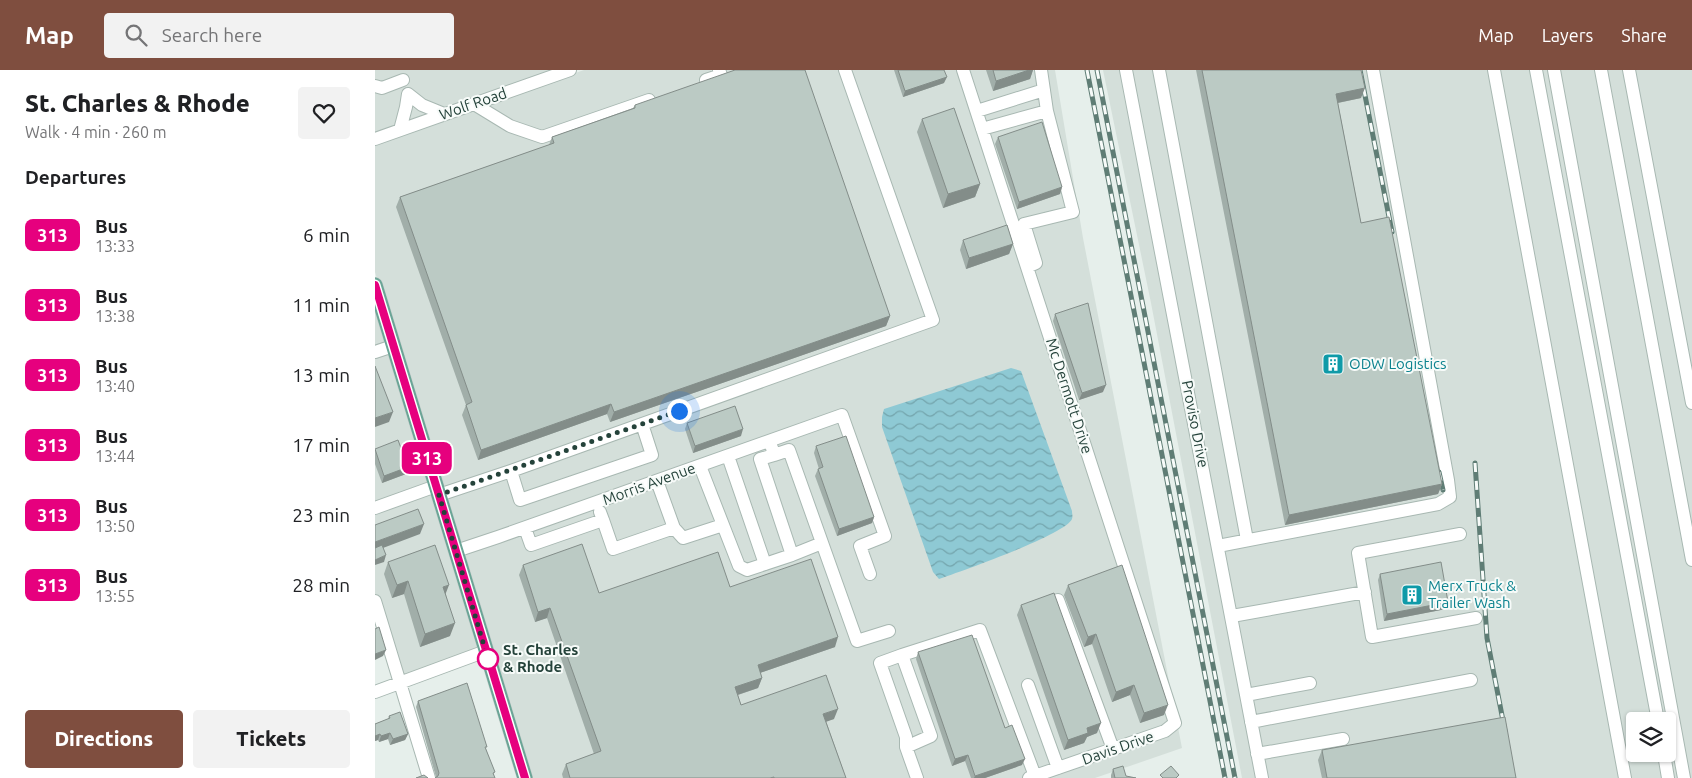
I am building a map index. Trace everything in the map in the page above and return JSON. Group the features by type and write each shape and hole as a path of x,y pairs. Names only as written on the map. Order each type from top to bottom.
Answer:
{"main road":[{"path":"375,288 379,314 393,346 525,778"}],"street":[{"name":"Wolf Road","path":"375,139 570,70"},
{"path":"693,85 720,73 736,70"},
{"path":"375,508 511,471 933,320 845,70"},
{"name":"Mc Dermott Drive","path":"963,70 1175,723"},
{"path":"1027,267 1036,263 1024,224 1073,212 1047,111 1041,70"},
{"name":"Proviso Drive","path":"1126,70 1262,778"},
{"path":"1159,70 1247,540"},
{"path":"1218,546 1438,504 1450,497 1447,470 1373,70"},
{"path":"1494,70 1625,778"},
{"path":"1536,70 1656,712"},
{"path":"1554,70 1684,778"},
{"path":"1601,70 1692,560"},
{"path":"1629,70 1692,403"},
{"path":"375,86 382,88 401,75 408,94 407,107 400,130"},
{"path":"977,111 1044,90"},
{"path":"408,94 423,105 444,114"},
{"path":"474,104 510,126 542,138 664,95"},
{"path":"983,129 1047,111"},
{"path":"375,352 393,346"},
{"name":"Morris Avenue","path":"456,551 842,415 885,536 860,546 870,574"},
{"path":"511,471 520,500 652,455 642,424"},
{"path":"770,441 774,455"},
{"path":"792,555 760,459 789,450 857,641 889,631"},
{"path":"728,456 765,564"},
{"path":"700,466 739,566 747,570 822,543"},
{"path":"657,481 674,528 683,538 723,526"},
{"path":"598,502 613,549 674,528"},
{"path":"525,528 531,545 603,520"},
{"path":"1460,534 1358,553 1372,637 1476,618"},
{"path":"1231,616 1365,592"},
{"path":"1057,600 1113,749"},
{"path":"375,601 429,778"},
{"path":"917,778 906,747 906,737 879,663 980,630 1032,777"},
{"path":"375,692 486,651"},
{"path":"902,656 931,736 906,747"},
{"path":"1251,722 1471,680"},
{"path":"1246,695 1310,683"},
{"path":"1028,685 1058,768"},
{"name":"Davis Drive","path":"1032,777 1165,731 1175,723"},
{"path":"1257,754 1343,740"},
{"path":"1665,762 1668,778"}],"shaded area":[{"path":"375,70 554,70 375,135"},
{"path":"584,70 1055,70 1083,238 1182,748 1095,778 526,778 375,272 375,143"},
{"path":"1103,70 1692,70 1692,778 1242,778 1151,303"},
{"path":"375,297 484,654 397,686 375,614"}],"water":[{"path":"1011,368 1021,371 1072,511 1072,519 1065,526 1032,543 939,579 933,572 882,427 884,409"}],"building":[{"path":"735,70 805,70 890,316 614,412 611,404 481,450 466,405 472,402 400,197 554,143 552,137 635,108 635,105"},
{"path":"898,70 944,70 947,77 905,91"},
{"path":"993,70 1029,70 996,81"},
{"name":"ODW Logistics","path":"1202,70 1361,70 1365,88 1336,94 1361,223 1389,217 1442,484 1289,515"},
{"path":"954,108 980,184 948,194 922,119"},
{"path":"1042,122 1062,187 1019,202 998,137"},
{"path":"1007,225 1013,244 969,258 963,240"},
{"path":"1088,303 1106,385 1082,393 1055,314"},
{"path":"375,366 393,412 375,418"},
{"path":"735,406 743,429 695,446 687,423"},
{"path":"846,436 874,517 839,529 818,469 823,467 816,446"},
{"path":"398,440 408,467 384,476 375,449"},
{"path":"418,509 424,524 375,542 375,525"},
{"path":"582,544 599,593 718,552 730,587 811,559 838,637 758,665 762,678 735,687 741,705 826,675 838,709 823,714 846,778 570,778 566,764 601,751 550,608 538,612 523,565"},
{"path":"382,545 386,555 375,560 375,548"},
{"path":"435,545 449,585 443,587 455,623 425,634 408,581 397,585 388,562"},
{"name":"Merx Truck & Trailer Wash","path":"1441,562 1448,602 1387,614 1380,574"},
{"path":"1122,565 1168,705 1144,713 1134,685 1116,692 1096,634 1088,637 1068,585"},
{"path":"1054,593 1101,723 1087,728 1088,733 1068,740 1021,605"},
{"path":"379,627 386,650 375,654 375,629"},
{"path":"972,635 1005,728 1012,725 1025,759 975,776 968,755 955,759 918,652"},
{"path":"467,683 487,747 485,747 495,772 493,773 495,778 435,778 439,773 418,701"},
{"path":"400,712 408,734 393,739 390,733 375,736 375,724"},
{"path":"1505,717 1516,778 1327,778 1322,750"},
{"path":"1123,766 1126,776 1136,778 1115,778 1113,769"},
{"path":"1171,766 1179,775 1176,778 1163,778 1160,775"},
{"path":"424,775 428,778 416,778"}],"railway":[{"path":"1087,70 1225,778"},
{"path":"1097,70 1235,778"},
{"path":"1360,70 1392,232"},
{"path":"1475,463 1487,638 1505,731"},
{"path":"1439,472 1443,490"}],"bus line":[{"name":"313","path":"375,285 525,778"}],"place":[{"name":"ODW Logistics","path":"1333,364"},
{"name":"Merx Truck & Trailer Wash","path":"1412,595"},
{"name":"St. Charles & Rhode","path":"488,659"}],"route":[{"path":"488,659 439,495 679,411"}]}
